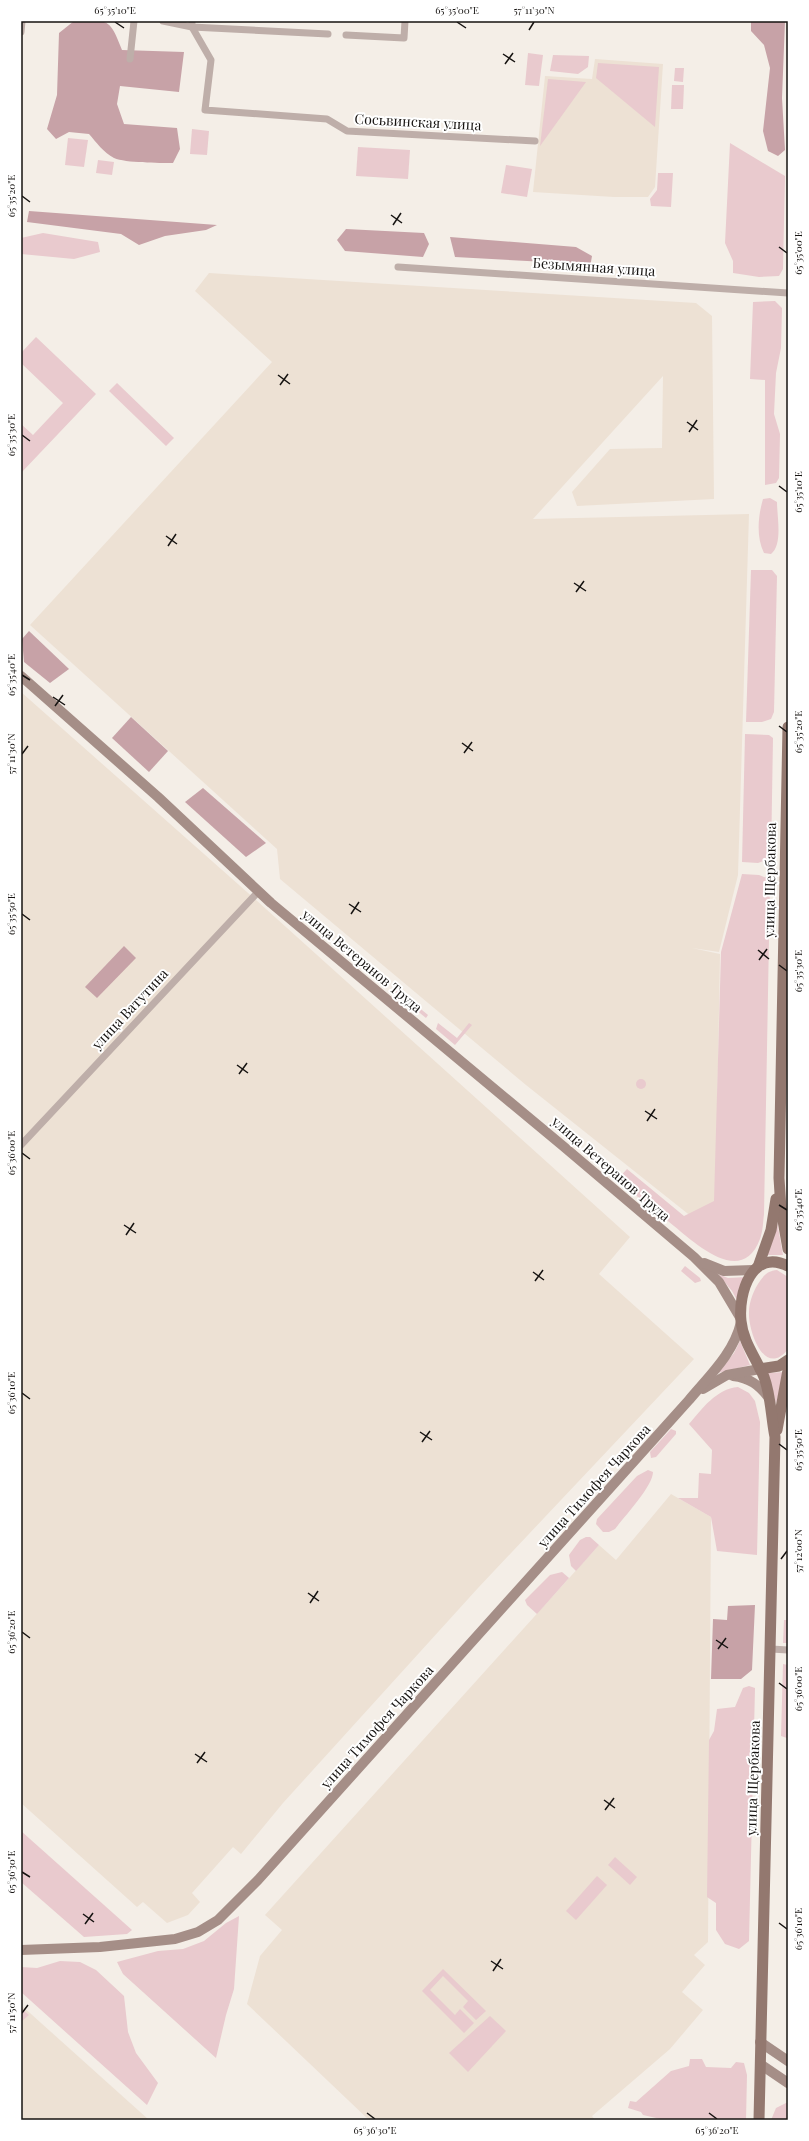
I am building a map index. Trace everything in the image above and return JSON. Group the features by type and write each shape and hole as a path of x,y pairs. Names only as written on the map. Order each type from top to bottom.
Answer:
{"main road":[{"name":"улица Ветеранов Труда","path":"21,676 158,797 258,892 694,1257"},
{"name":"улица Щербакова","path":"779,1178 786,952 788,727"},
{"path":"779,1178 781,1209 788,1249"},
{"path":"689,1400 734,1344 741,1321 743,1298 771,1230 779,1178"},
{"path":"694,1257 710,1266 724,1271 756,1267 768,1261 788,1266"},
{"path":"694,1257 719,1282 741,1321 748,1344 760,1368 769,1398 775,1437"},
{"path":"689,1400 705,1387 727,1375 760,1368 779,1366 788,1360"},
{"path":"775,1437 788,1370"},
{"path":"727,1375 743,1377 753,1381 762,1388 769,1398"},
{"name":"улица Тимофея Чаркова","path":"21,1950 100,1947 175,1939 198,1932 218,1920 258,1880 689,1400"},
{"name":"улица Щербакова","path":"759,2120 775,1437"},
{"path":"760,2042 788,2061"},
{"path":"760,2064 788,2083"}],"street":[{"path":"21,32 22,21"},
{"path":"130,59 134,21"},
{"path":"163,21 328,34"},
{"path":"346,35 404,38 405,21"},
{"name":"Сосьвинская улица","path":"192,24 211,60 205,110 326,119 347,131 535,141"},
{"name":"Безымянная улица","path":"398,267 788,293"},
{"name":"улица Ватутина","path":"21,1145 258,892"},
{"path":"771,1649 788,1650"}],"shaded area":[{"path":"74,21 101,21 106,23 114,31 122,50 184,52 179,92 120,86 117,104 124,124 177,128 180,149 173,163 119,160 100,147 89,134 69,132 56,139 47,129 57,95 59,33"},
{"path":"751,21 785,21 782,98 785,150 778,156 768,151 763,131 770,68 764,45 751,31"},
{"path":"528,53 543,55 539,86 525,85"},
{"path":"553,55 589,56 588,67 578,74 550,71"},
{"path":"595,59 663,64 655,187 648,197 614,197 533,192 545,76 592,79"},
{"path":"598,63 659,67 655,127 596,78"},
{"path":"675,68 684,68 683,82 674,81"},
{"path":"548,79 586,82 540,146"},
{"path":"672,85 684,85 683,109 671,109"},
{"path":"192,129 209,131 207,155 190,154"},
{"path":"68,138 88,140 84,167 65,165"},
{"path":"730,143 785,176 783,269 779,276 759,277 733,273 733,261 725,243"},
{"path":"358,147 410,150 408,179 356,176"},
{"path":"98,160 114,162 112,175 96,173"},
{"path":"506,165 532,169 527,197 501,193"},
{"path":"658,173 673,173 671,207 651,206 650,199 657,190"},
{"path":"29,211 217,225 206,230 165,236 139,245 121,234 27,222"},
{"path":"346,229 424,233 429,244 423,257 345,251 337,240"},
{"path":"43,233 98,242 100,252 74,259 21,254 21,238"},
{"path":"450,237 576,247 592,256 589,273 546,262 455,257"},
{"path":"209,273 696,303 712,316 714,499 577,506 572,492 610,449 662,448 663,376 533,519 749,514 738,875 719,952 692,948 720,954 715,1228 707,1229 526,1085 280,879 277,849 30,625 272,362 195,291"},
{"path":"775,301 782,308 781,348 776,373 774,414 780,434 779,478 776,483 765,485 765,380 750,379 753,302"},
{"path":"36,337 96,394 21,473 21,424 33,435 63,403 21,363 21,353"},
{"path":"117,383 174,438 166,446 109,391"},
{"path":"770,498 777,502 778,530 777,544 775,550 771,554 764,553 761,547 759,533 760,512 763,499"},
{"path":"751,570 772,570 777,576 774,712 771,719 762,722 746,722"},
{"path":"29,631 69,669 50,683 24,662 22,639"},
{"path":"21,692 256,900 630,1237 599,1274 694,1359 478,1588 283,1803 241,1854 233,1847 192,1893 200,1902 188,1915 167,1923 143,1902 137,1907 21,1803"},
{"path":"131,717 168,751 149,772 112,738"},
{"path":"745,734 769,735 773,738 771,858 758,863 742,862"},
{"path":"203,788 266,843 246,857 185,802"},
{"path":"742,874 759,875 767,878 770,883 764,1214 761,1236 752,1253 742,1260 731,1261 706,1251 617,1180 627,1169 684,1216 714,1201 721,952"},
{"path":"342,943 377,973 375,975 339,946"},
{"path":"124,946 136,958 97,998 85,987"},
{"path":"394,987 428,1015 426,1018 393,991"},
{"path":"438,1023 457,1038 469,1023 472,1025 455,1045 436,1029"},
{"path":"639,1079 643,1079 646,1084 643,1089 639,1089 636,1086 636,1082"},
{"path":"777,1222 783,1255 767,1255"},
{"path":"685,1266 700,1278 701,1281 695,1283 681,1271"},
{"path":"777,1270 788,1277 788,1349 780,1357 772,1359 765,1355 755,1340 749,1320 749,1308 758,1284 767,1273"},
{"path":"718,1274 728,1278 747,1277 737,1300 732,1291"},
{"path":"740,1341 750,1365 718,1373 734,1353"},
{"path":"784,1372 776,1404 768,1373"},
{"path":"738,1387 749,1393 755,1401 760,1422 757,1555 717,1551 711,1517 678,1498 698,1498 699,1473 711,1474 712,1450 689,1424 704,1406 716,1396"},
{"path":"671,1429 676,1431 676,1434 656,1457 651,1458 650,1452"},
{"path":"648,1470 653,1472 652,1478 643,1493 615,1529 609,1532 603,1532 596,1524 597,1519 637,1476"},
{"path":"671,1494 711,1517 708,1942 694,1955 705,1965 682,1992 703,2010 670,2049 592,2116 595,2120 369,2120 247,2004 260,1956 282,1930 265,1915 599,1545 616,1560"},
{"path":"590,1537 599,1545 576,1571 571,1566 569,1555 580,1540"},
{"path":"562,1572 569,1578 537,1614 527,1605 525,1600 550,1575"},
{"path":"755,1605 752,1670 741,1679 711,1679 713,1619 727,1620 728,1606"},
{"path":"784,1620 788,1620 788,1643 783,1643"},
{"path":"783,1664 788,1665 787,1738 781,1736"},
{"path":"749,1686 755,1688 749,1941 739,1949 725,1944 716,1930 716,1903 707,1897 709,1740 714,1731 717,1709 735,1707 743,1688"},
{"path":"21,1831 132,1930 127,1934 84,1937 21,1882"},
{"path":"615,1857 637,1877 630,1885 608,1865"},
{"path":"597,1876 607,1885 576,1920 566,1911"},
{"path":"239,1916 234,1989 216,2058 123,1974 117,1962 158,1951 183,1949 204,1941 226,1923"},
{"path":"60,1961 80,1962 96,1970 124,1996 128,2032 136,2053 158,2083 147,2105 21,1992 21,1967 37,1968"},
{"path":"443,1969 486,2011 476,2020 463,2007 468,2001 443,1976 430,1990 455,2015 460,2009 474,2023 464,2033 422,1991"},
{"path":"21,2005 149,2120 21,2120"},
{"path":"21,2008 29,2015 21,2022"},
{"path":"490,2016 506,2031 468,2072 449,2053"},
{"path":"690,2059 702,2059 706,2067 731,2068 736,2062 744,2063 747,2075 746,2120 665,2120 643,2115 641,2112 628,2108 630,2101 636,2102 671,2071 689,2066"},
{"path":"788,2102 788,2120 771,2120 776,2108"}]}
